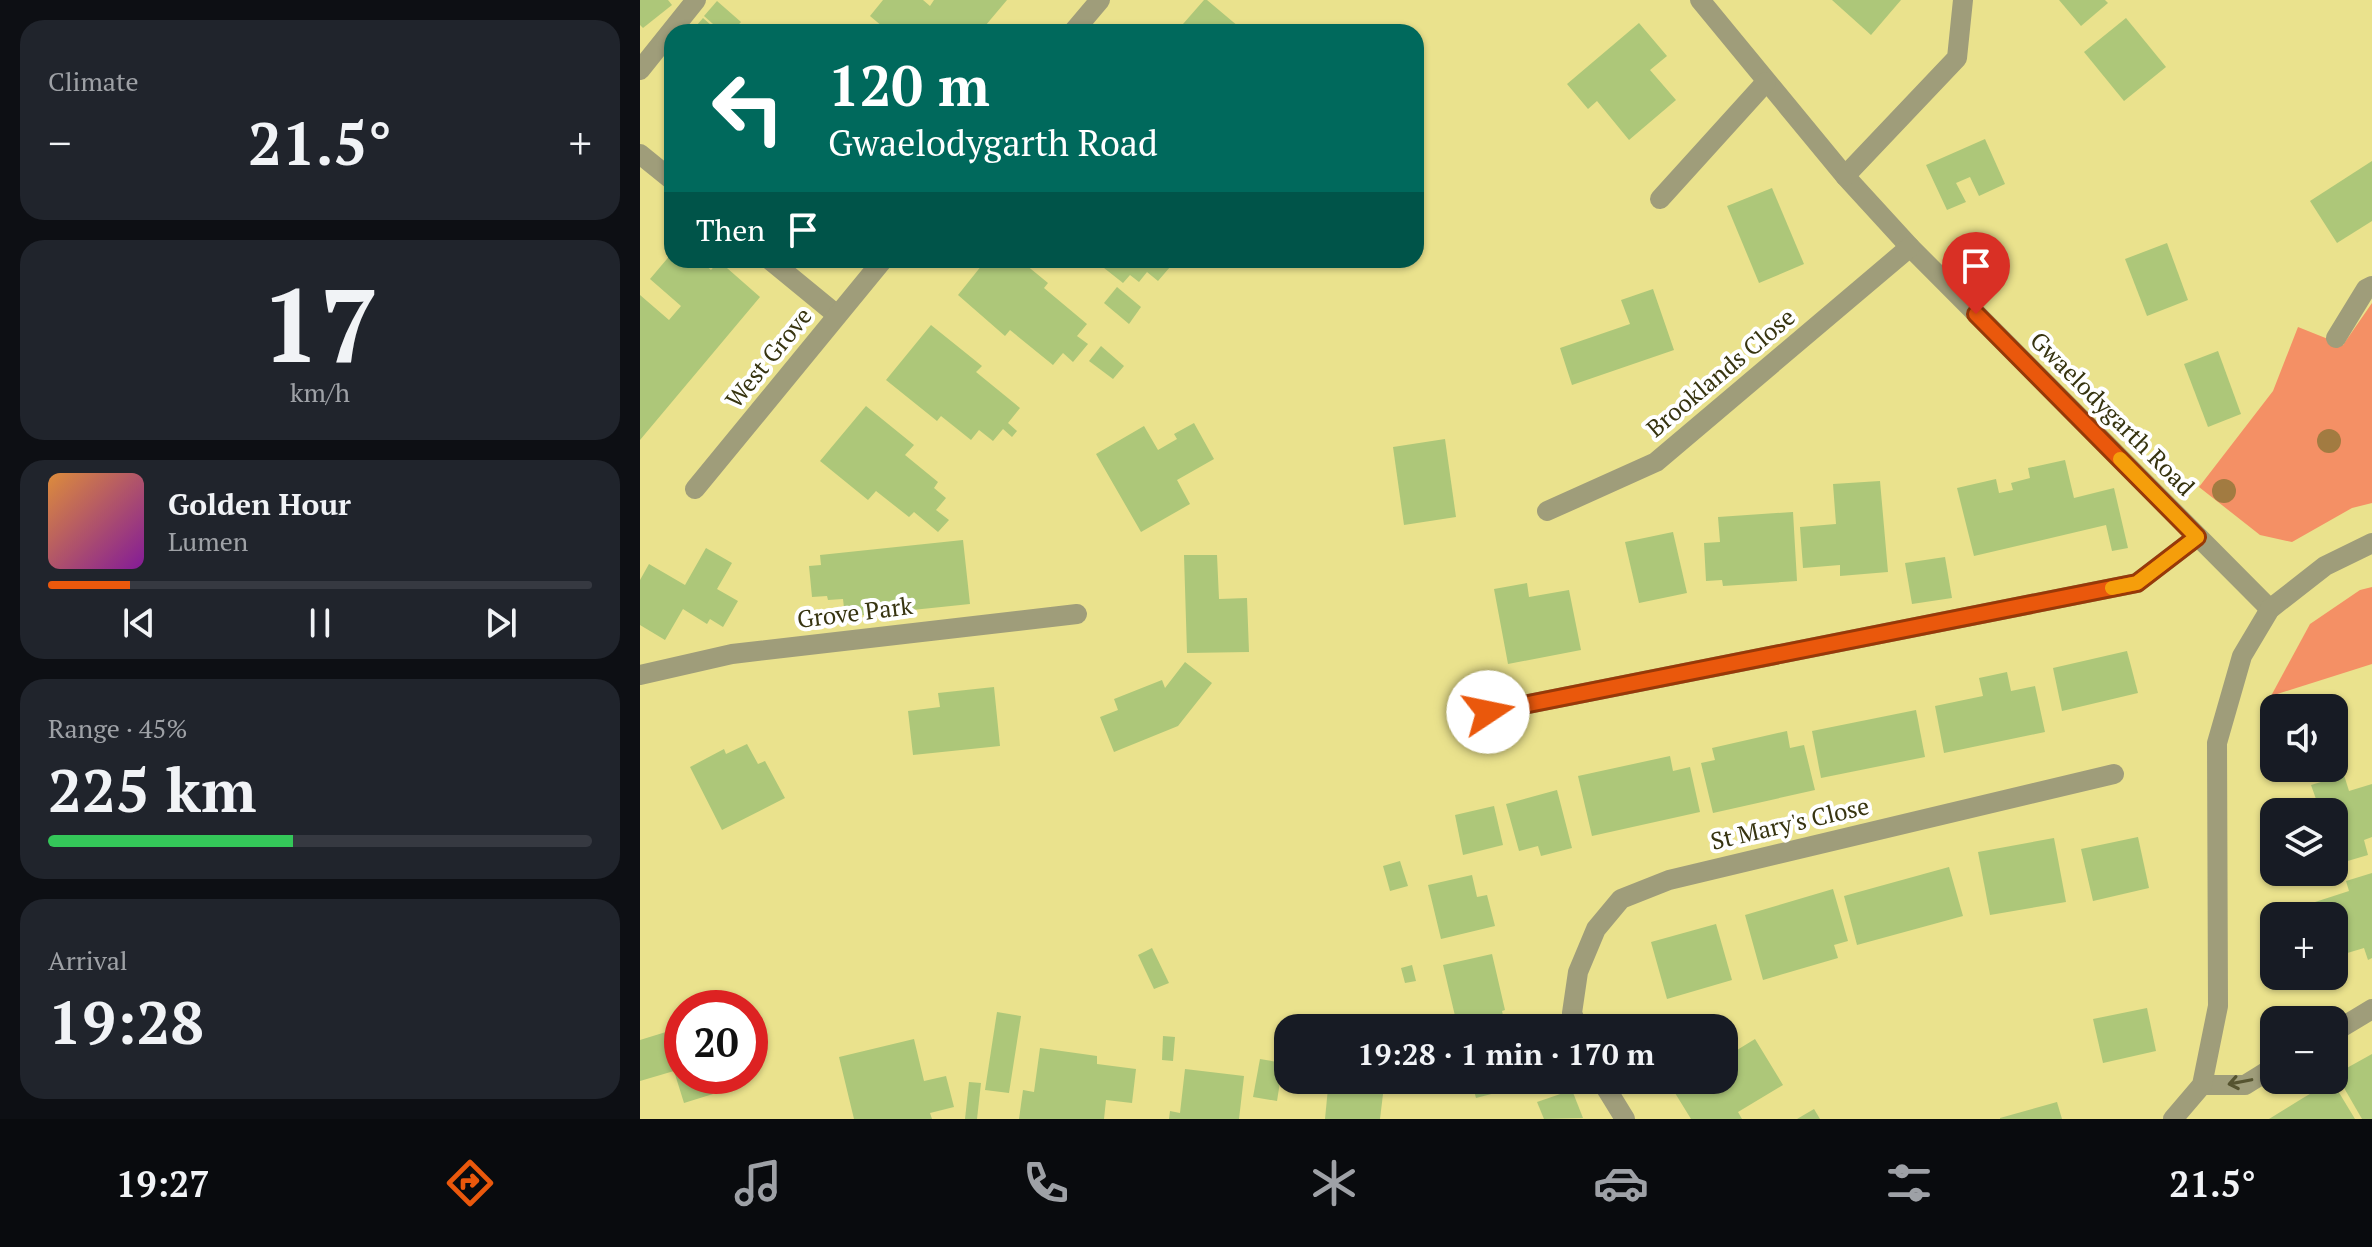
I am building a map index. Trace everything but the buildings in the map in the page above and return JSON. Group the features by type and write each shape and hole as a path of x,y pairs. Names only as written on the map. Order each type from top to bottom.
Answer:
{"street":[{"path":"677,24 696,0"},
{"name":"Gwaelodygarth Road","path":"1700,0 1845,176 1910,247 2270,609"},
{"path":"1845,176 1957,58 1963,0"},
{"path":"1079,24 1094,2"},
{"path":"640,70 664,40"},
{"path":"1660,199 1766,82"},
{"path":"640,154 664,174"},
{"name":"Brooklands Close","path":"1547,511 1656,462 1910,247"},
{"path":"780,268 837,315"},
{"name":"West Grove","path":"695,489 876,268"},
{"path":"2336,338 2366,289 2372,286"},
{"path":"1488,712 2137,583 2197,537"},
{"path":"2173,1119 2202,1085 2218,1006 2217,743 2242,656 2270,609 2325,566 2372,543"},
{"name":"Grove Park","path":"640,675 732,654 1077,614"},
{"name":"St Mary's Close","path":"1572,1014 1578,972 1596,929 1621,899 1669,880 2114,774"},
{"path":"2348,1024 2372,1009"},
{"path":"2202,1085 2245,1085 2260,1076"},
{"path":"1610,1094 1625,1119"}],"shaded area":[{"path":"2372,303 2372,503 2352,508 2292,542 2260,535 2199,487 2273,391 2298,327 2343,345"},
{"path":"2372,587 2372,664 2272,694 2310,624 2360,590"}],"slow traffic":[{"path":"2112,588 2137,583 2197,537 2120,459"}],"route":[{"path":"1488,712 2137,583 2197,537 1976,314"}]}
